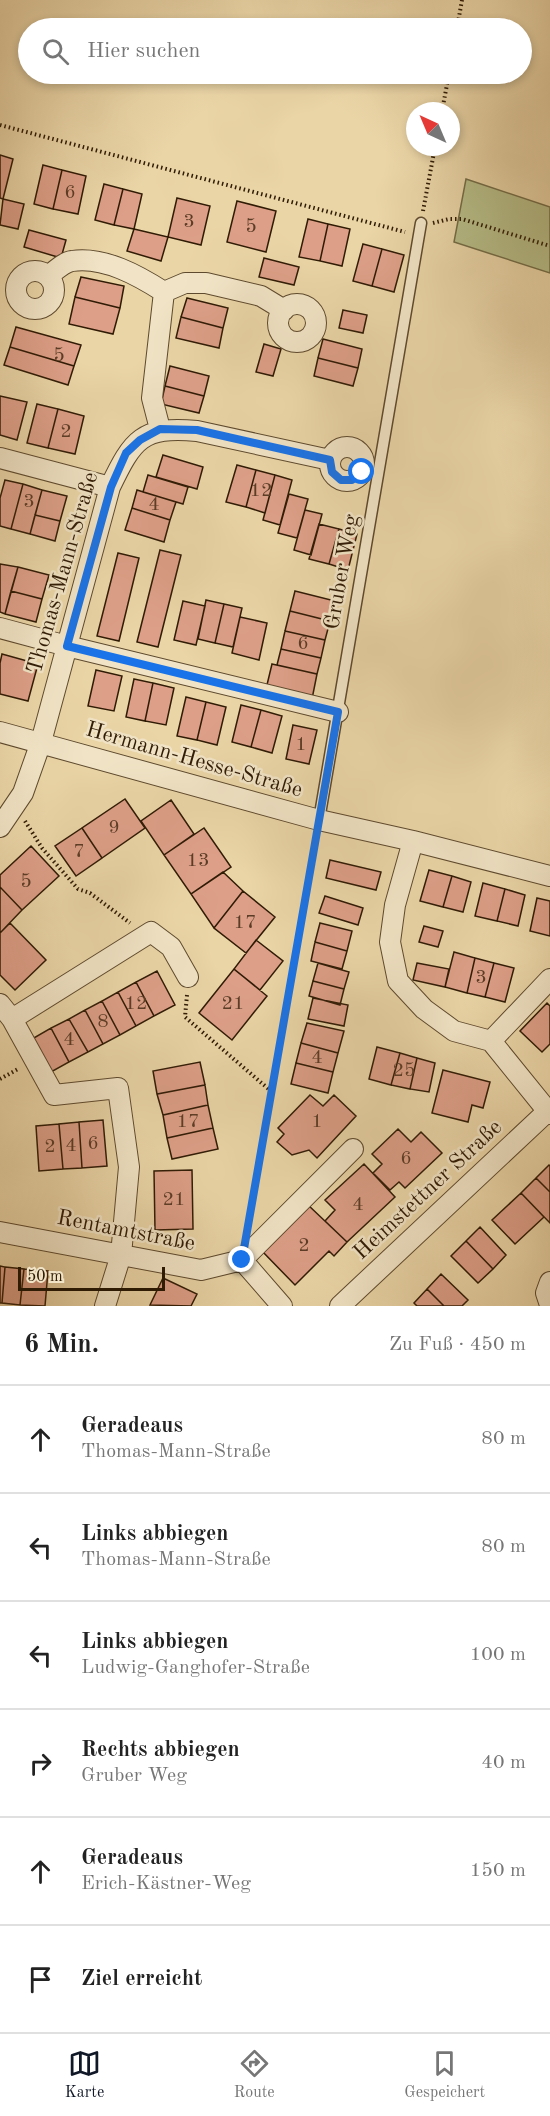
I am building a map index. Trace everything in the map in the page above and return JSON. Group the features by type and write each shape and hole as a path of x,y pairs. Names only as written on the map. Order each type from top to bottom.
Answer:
{"street":[{"path":"48,276 70,261 99,262 140,276 164,292"},
{"path":"164,292 185,283 206,283 261,296 284,310"},
{"path":"164,292 152,398 160,429 197,430 330,460"},
{"name":"Thomas-Mann-Straße","path":"0,828 23,793 41,742 111,487 126,453 140,440 160,429"},
{"path":"0,458 111,487"},
{"path":"0,627 67,646 338,712"},
{"name":"Hermann-Hesse-Straße","path":"0,732 319,820 550,876"},
{"path":"413,841 395,905 390,942 398,981 424,1009 454,1031 491,1041 549,1112"},
{"path":"105,1306 121,1255 129,1167 118,1088 54,1095 6,1012 151,932 171,947 188,977"},
{"path":"491,1041 550,979"},
{"name":"Heimstettner Straße","path":"340,1306 549,1112"},
{"path":"282,1306 242,1260 353,1149"},
{"name":"Rentamtstraße","path":"0,1232 201,1270 242,1260"}],"lane":[{"name":"Gruber Weg","path":"319,820 420,228"}],"path":[{"path":"459,18 462,0"},
{"path":"444,102 447,84"},
{"path":"0,125 420,228 449,219 462,219 550,246"},
{"path":"420,228 433,156"},
{"path":"15,805 42,848 78,889 90,893 129,923 141,938"},
{"path":"242,1260 319,820"},
{"path":"188,977 185,1017 273,1093"}],"green space":[{"path":"466,179 550,207 550,273 454,242"}],"building":[{"path":"0,155 13,159 3,199 0,198"},
{"path":"43,165 62,170 53,209 34,204"},
{"path":"62,170 86,176 78,214 53,209"},
{"path":"104,184 123,189 114,225 95,220"},
{"path":"123,189 142,194 134,229 114,225"},
{"path":"177,198 210,206 201,245 168,237"},
{"path":"3,199 24,204 18,229 0,225"},
{"path":"237,201 276,211 266,252 227,242"},
{"path":"308,219 328,224 320,261 299,257"},
{"path":"328,224 350,229 342,266 320,261"},
{"path":"134,229 168,237 161,261 127,251"},
{"path":"29,230 66,240 61,258 24,247"},
{"path":"363,244 382,249 372,286 353,281"},
{"path":"382,249 404,255 394,292 372,286"},
{"path":"264,258 299,267 294,285 259,277"},
{"path":"81,277 124,286 120,308 75,297"},
{"path":"75,297 120,308 113,334 69,324"},
{"path":"187,298 228,308 223,328 181,317"},
{"path":"343,310 367,315 363,333 339,328"},
{"path":"181,317 223,328 219,348 176,338"},
{"path":"16,327 81,345 74,366 10,347"},
{"path":"323,339 362,349 358,368 318,358"},
{"path":"264,344 281,349 273,376 256,372"},
{"path":"10,347 74,366 68,385 4,365"},
{"path":"318,358 358,368 353,386 314,376"},
{"path":"170,366 209,376 204,396 165,386"},
{"path":"165,386 204,396 199,413 161,404"},
{"path":"0,396 27,402 17,440 0,435"},
{"path":"37,404 58,409 48,448 27,443"},
{"path":"58,409 84,416 75,454 48,448"},
{"path":"163,455 203,467 197,489 156,477"},
{"path":"237,465 256,470 246,507 226,502"},
{"path":"256,470 275,475 265,513 246,507"},
{"path":"148,475 188,487 183,504 143,492"},
{"path":"275,475 292,480 280,525 263,520"},
{"path":"5,480 23,484 11,529 0,526 0,498"},
{"path":"23,484 42,490 30,534 11,529"},
{"path":"42,490 67,496 60,521 35,515"},
{"path":"137,490 176,502 170,520 132,508"},
{"path":"289,494 308,499 297,538 278,533"},
{"path":"132,508 170,520 164,542 125,530"},
{"path":"305,510 322,514 311,555 294,550"},
{"path":"35,515 60,521 55,541 30,534"},
{"path":"319,524 339,529 329,564 309,559"},
{"path":"339,529 357,534 348,570 329,564"},
{"path":"160,550 181,555 158,647 137,642"},
{"path":"118,553 139,558 119,641 97,636"},
{"path":"0,564 18,567 5,614 0,612"},
{"path":"18,567 49,575 42,599 11,591"},
{"path":"11,591 42,599 36,622 5,614"},
{"path":"295,591 335,601 330,621 290,611"},
{"path":"206,600 224,604 215,643 198,639"},
{"path":"183,601 205,606 196,645 174,640"},
{"path":"224,604 242,608 233,647 215,643"},
{"path":"290,611 330,621 325,640 285,631"},
{"path":"240,617 267,623 259,660 232,653"},
{"path":"285,631 325,640 321,658 281,649"},
{"path":"281,649 321,658 317,674 277,665"},
{"path":"2,654 38,664 28,701 0,694"},
{"path":"272,664 317,674 312,699 266,689"},
{"path":"96,670 122,676 114,711 88,706"},
{"path":"134,679 153,683 145,721 126,717"},
{"path":"153,683 174,688 166,725 145,721"},
{"path":"186,697 206,702 197,740 177,736"},
{"path":"206,702 226,707 217,745 197,740"},
{"path":"241,705 261,710 251,747 232,742"},
{"path":"261,710 282,716 272,753 251,747"},
{"path":"293,725 317,730 309,764 286,759"},
{"path":"125,799 145,828 102,858 82,828"},
{"path":"171,800 194,834 164,855 141,821"},
{"path":"82,828 102,858 76,876 55,846"},
{"path":"204,828 231,867 191,894 164,855"},
{"path":"31,846 59,876 22,910 0,887 0,875"},
{"path":"330,860 381,872 376,890 326,878"},
{"path":"429,870 452,876 443,907 420,901"},
{"path":"223,872 243,891 214,928 191,894"},
{"path":"452,876 471,882 463,912 443,907"},
{"path":"483,883 505,889 497,921 475,916"},
{"path":"0,887 22,910 0,933"},
{"path":"505,889 525,895 518,926 497,921"},
{"path":"243,891 275,917 246,953 214,928"},
{"path":"325,896 363,908 358,925 319,913"},
{"path":"537,898 550,901 550,936 530,931"},
{"path":"10,923 46,960 15,990 0,975 0,933"},
{"path":"320,923 352,931 347,951 315,942"},
{"path":"424,926 443,931 438,947 419,942"},
{"path":"256,940 283,961 260,990 234,969"},
{"path":"315,942 347,951 342,969 311,961"},
{"path":"454,952 475,958 467,993 445,987"},
{"path":"475,958 494,963 485,997 467,993"},
{"path":"318,963 349,972 344,989 313,981"},
{"path":"417,963 449,969 445,987 413,980"},
{"path":"494,963 514,968 505,1002 485,997"},
{"path":"234,969 267,996 232,1040 199,1013"},
{"path":"157,971 175,1005 154,1016 136,982"},
{"path":"313,981 344,989 340,1005 309,996"},
{"path":"136,982 154,1016 136,1026 118,992"},
{"path":"118,992 136,1026 120,1035 102,1001"},
{"path":"313,998 348,1005 344,1026 308,1019"},
{"path":"102,1001 120,1035 103,1044 85,1010"},
{"path":"547,1003 550,1006 550,1044 542,1052 520,1031"},
{"path":"85,1010 103,1044 88,1052 69,1019"},
{"path":"69,1019 88,1052 69,1062 51,1028"},
{"path":"307,1023 344,1031 338,1053 301,1043"},
{"path":"51,1028 69,1062 51,1072 32,1039"},
{"path":"301,1043 338,1053 333,1072 296,1063"},
{"path":"377,1047 400,1053 391,1085 369,1079"},
{"path":"400,1053 417,1058 410,1089 391,1085"},
{"path":"417,1058 435,1063 429,1092 410,1089"},
{"path":"200,1062 205,1085 157,1094 153,1071"},
{"path":"296,1063 333,1072 328,1093 291,1084"},
{"path":"443,1070 490,1082 483,1108 472,1105 468,1122 432,1113"},
{"path":"205,1085 208,1105 163,1115 157,1094"},
{"path":"310,1095 323,1106 334,1095 356,1116 317,1158 309,1150 292,1155 277,1142 284,1134 278,1128"},
{"path":"208,1105 213,1128 167,1138 163,1115"},
{"path":"103,1120 107,1166 82,1168 79,1122"},
{"path":"79,1122 82,1168 63,1169 59,1124"},
{"path":"59,1124 63,1169 39,1171 36,1126"},
{"path":"213,1128 218,1149 172,1159 167,1138"},
{"path":"398,1129 411,1142 421,1132 442,1153 405,1188 399,1182 390,1190 373,1173 382,1164 372,1154"},
{"path":"364,1164 395,1197 347,1242 325,1221 335,1210 325,1200"},
{"path":"550,1166 550,1192 536,1178"},
{"path":"192,1170 193,1229 155,1230 154,1171"},
{"path":"536,1178 550,1192 550,1223 521,1193"},
{"path":"521,1193 544,1217 515,1244 492,1220"},
{"path":"307,1204 347,1242 334,1256 329,1251 295,1285 261,1250"},
{"path":"480,1227 506,1255 493,1269 466,1241"},
{"path":"466,1241 493,1269 478,1283 451,1256"},
{"path":"0,1266 5,1267 2,1303 0,1303"},
{"path":"5,1267 24,1269 20,1305 2,1303"},
{"path":"24,1269 48,1271 45,1306 20,1305"},
{"path":"441,1274 468,1300 462,1306 444,1306 427,1289"},
{"path":"163,1278 197,1294 191,1306 150,1305"},
{"path":"427,1289 444,1306 417,1306 414,1303"}],"route":[{"path":"242,1260 338,712 67,646 111,487 126,453 140,440 160,429 197,430 330,460 332,472 341,480 352,480 362,472"}]}
